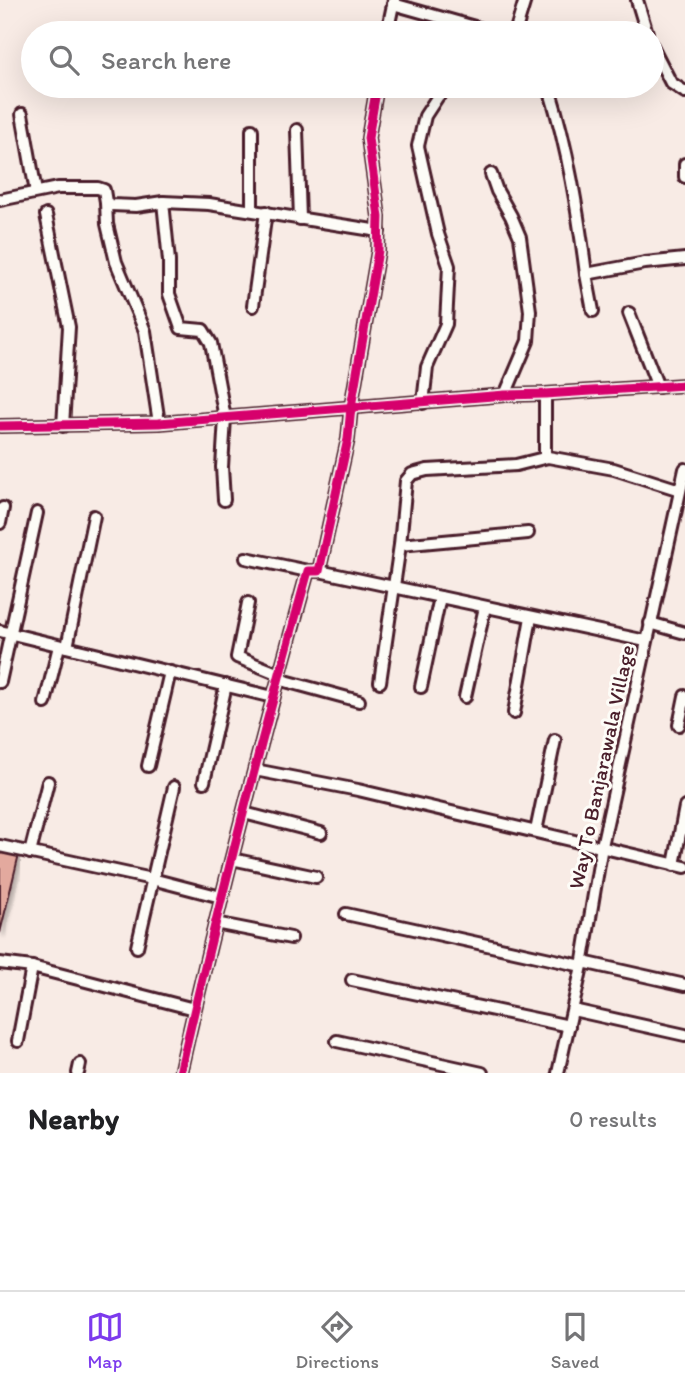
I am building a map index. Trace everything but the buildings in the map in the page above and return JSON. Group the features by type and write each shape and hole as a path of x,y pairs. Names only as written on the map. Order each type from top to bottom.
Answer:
{"street":[{"path":"519,21 525,0"},
{"path":"637,0 643,21"},
{"path":"390,21 394,2 457,21"},
{"path":"664,71 668,79 685,92"},
{"path":"180,1073 221,897 273,697 314,571 348,439 378,251 379,231 368,138 375,98"},
{"path":"423,403 429,360 446,324 449,266 438,234 418,146 425,116 437,98"},
{"path":"552,98 566,147 578,206 593,311"},
{"path":"22,114 36,192"},
{"path":"251,130 252,210"},
{"path":"297,130 300,219"},
{"path":"685,164 685,177"},
{"path":"491,174 520,237 530,311 528,341 505,395"},
{"path":"0,200 70,187 104,190 107,224 116,262 145,331 159,424"},
{"path":"106,203 136,206 163,202 209,205 379,231"},
{"path":"163,202 171,306 181,328 200,329 209,337 225,418 222,467 224,500"},
{"path":"253,306 266,212"},
{"path":"46,215 69,327 63,426"},
{"path":"586,274 645,262 685,260"},
{"path":"629,313 658,387"},
{"path":"0,426 159,424 505,395 685,385"},
{"path":"545,394 545,457"},
{"path":"380,682 400,545 406,481 412,474 428,470 516,465 545,457 614,469 680,490"},
{"name":"Way To Banjarawala Village","path":"558,1073 583,964 602,846 685,469"},
{"path":"0,523 3,508"},
{"path":"0,682 6,633 37,513"},
{"path":"45,703 63,647 94,516"},
{"path":"400,545 528,533"},
{"path":"246,558 393,586 646,641"},
{"path":"421,687 440,597"},
{"path":"248,603 237,657 279,677 359,701"},
{"path":"465,697 485,607"},
{"path":"514,713 531,617"},
{"path":"650,623 685,634"},
{"path":"6,633 273,697"},
{"path":"148,766 170,672"},
{"path":"204,782 226,685"},
{"path":"679,725 685,696"},
{"path":"536,831 555,740"},
{"path":"255,770 358,790 679,866 685,807"},
{"path":"30,853 48,782"},
{"path":"137,947 174,788"},
{"path":"244,813 321,833"},
{"path":"0,846 221,897"},
{"path":"232,859 316,877"},
{"path":"346,914 685,985"},
{"path":"215,923 291,938"},
{"path":"0,963 33,967 194,1009"},
{"path":"18,1041 33,967"},
{"path":"352,979 569,1026"},
{"path":"573,1010 685,1035"},
{"path":"337,1041 482,1073"}],"cycle path":[{"path":"180,1073 257,758 308,571 319,571 348,439 378,251 379,217 368,138 375,98"},
{"path":"0,426 159,423 505,395 685,385"}]}
